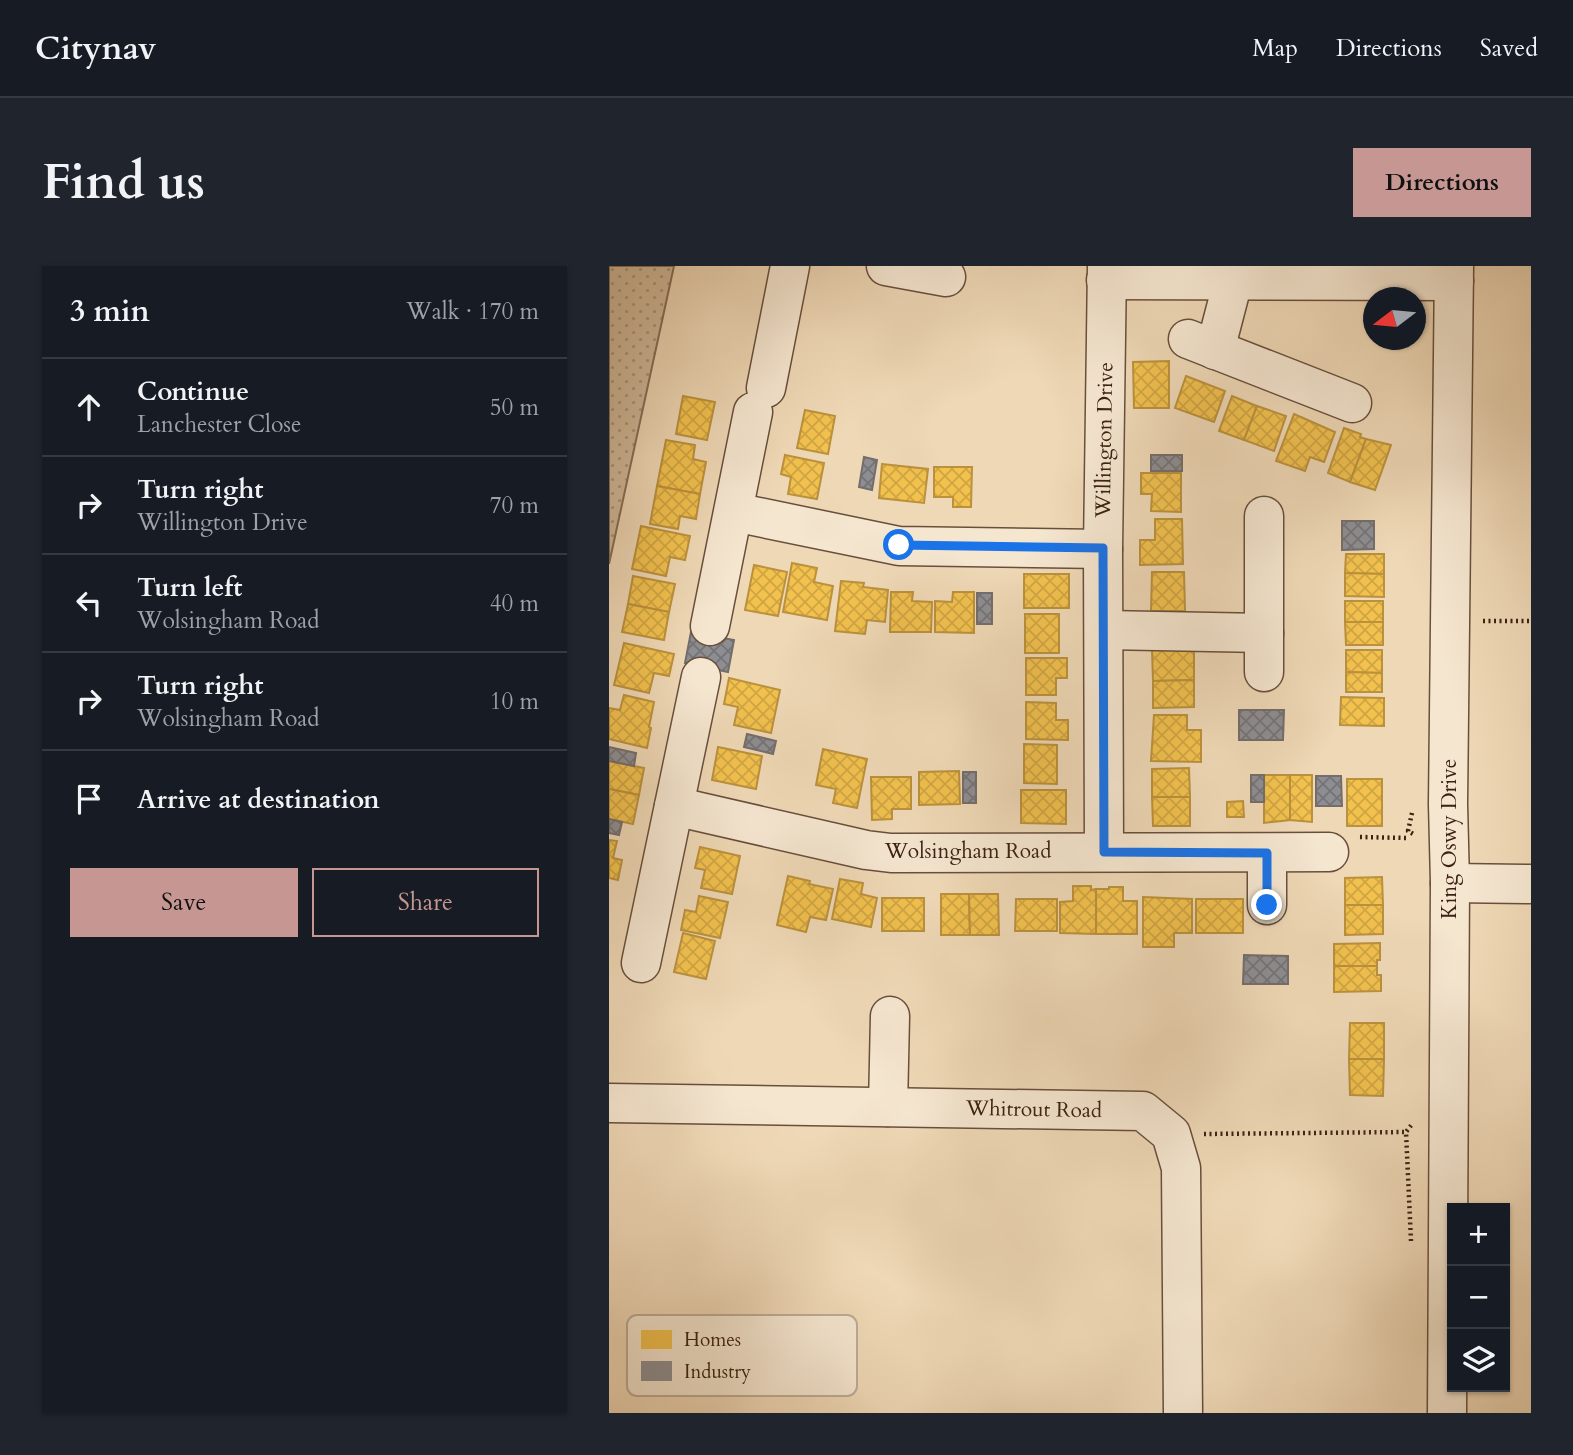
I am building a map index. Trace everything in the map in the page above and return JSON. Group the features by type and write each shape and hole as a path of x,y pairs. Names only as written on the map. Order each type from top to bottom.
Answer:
{"street":[{"path":"710,626 744,457 790,266"},
{"path":"886,266 946,277"},
{"name":"Willington Drive","path":"1104,852 1103,548 1107,273 1233,281 1354,273 1454,274"},
{"name":"King Oswy Drive","path":"1447,1413 1450,883 1448,804 1454,274"},
{"path":"1233,281 1201,345 1352,403"},
{"path":"734,512 899,545 1103,548"},
{"path":"1264,516 1264,672"},
{"path":"1104,630 1264,633"},
{"path":"641,963 701,677"},
{"name":"Wolsingham Road","path":"674,806 879,851 1267,853 1340,845"},
{"path":"1267,853 1267,905"},
{"path":"1450,883 1531,884"},
{"path":"888,1107 890,1016"},
{"name":"Whitrout Road","path":"609,1102 1143,1111 1171,1134"},
{"path":"1171,1134 1181,1168 1183,1413"}],"path":[{"path":"1479,621 1531,621"},
{"path":"1340,845 1407,838"},
{"path":"1171,1134 1406,1132 1411,1247"}],"shaded area":[{"path":"609,266 674,266 609,564"}],"building: Homes":[{"path":"1169,361 1169,408 1134,408 1133,362"},
{"path":"1186,376 1225,391 1214,422 1175,408"},
{"path":"683,396 715,402 707,440 676,434"},
{"path":"1232,396 1257,406 1244,440 1219,431"},
{"path":"1257,406 1286,416 1274,451 1244,440"},
{"path":"805,410 835,416 828,454 797,448"},
{"path":"1294,414 1335,432 1324,462 1310,457 1305,471 1276,461"},
{"path":"1344,428 1361,434 1360,437 1366,439 1350,482 1328,473"},
{"path":"1366,439 1391,445 1375,490 1350,482"},
{"path":"666,440 695,445 693,459 706,462 700,494 657,486"},
{"path":"785,455 824,463 817,499 788,494 791,477 781,474"},
{"path":"882,464 928,469 924,503 879,498"},
{"path":"934,467 972,467 971,507 953,507 953,497 934,497"},
{"path":"1141,473 1181,473 1181,512 1151,511 1152,494 1141,494"},
{"path":"657,486 700,494 696,519 680,516 678,529 650,524"},
{"path":"1155,519 1182,519 1183,564 1140,565 1140,540 1155,540"},
{"path":"641,526 690,536 685,560 670,557 666,576 632,569"},
{"path":"1346,554 1384,554 1384,574 1345,573"},
{"path":"792,563 817,568 814,582 833,586 827,620 783,612"},
{"path":"754,565 787,572 778,616 745,610"},
{"path":"1152,572 1184,572 1185,611 1151,611"},
{"path":"1345,573 1384,574 1384,597 1345,596"},
{"path":"1024,574 1069,574 1069,608 1024,608"},
{"path":"633,576 675,584 669,612 628,604"},
{"path":"841,581 864,583 863,587 888,590 885,622 867,620 865,634 835,631"},
{"path":"891,592 913,592 912,601 932,602 931,632 890,632"},
{"path":"953,592 974,592 974,633 935,632 935,601 952,602"},
{"path":"1345,601 1383,601 1383,622 1345,622"},
{"path":"628,604 669,612 664,640 622,632"},
{"path":"1025,614 1059,614 1059,653 1025,653"},
{"path":"1345,622 1383,622 1383,645 1346,645"},
{"path":"624,643 674,654 669,676 654,673 649,693 614,685"},
{"path":"1152,650 1194,650 1194,680 1153,681"},
{"path":"1346,650 1382,650 1382,673 1346,672"},
{"path":"1026,658 1067,658 1067,678 1056,678 1056,695 1026,695"},
{"path":"1346,672 1382,673 1382,692 1346,692"},
{"path":"729,678 780,690 771,733 734,725 738,707 724,704"},
{"path":"1194,680 1194,707 1153,708 1153,681"},
{"path":"624,695 654,702 647,748 609,739 609,708 620,710"},
{"path":"1341,697 1384,698 1384,726 1340,725"},
{"path":"1026,702 1056,703 1056,720 1068,720 1068,740 1026,739"},
{"path":"1154,715 1187,715 1187,730 1201,730 1201,762 1151,761"},
{"path":"1024,744 1057,745 1057,784 1024,783"},
{"path":"718,747 762,756 756,789 712,780"},
{"path":"823,749 867,759 857,808 833,803 836,789 816,785"},
{"path":"609,761 644,768 639,795 609,789"},
{"path":"1189,768 1190,797 1152,797 1152,769"},
{"path":"959,771 960,804 919,805 919,772"},
{"path":"1264,775 1290,775 1290,820 1264,823"},
{"path":"1290,775 1312,775 1312,822 1290,820"},
{"path":"871,777 911,777 911,809 892,809 892,819 872,820"},
{"path":"1347,779 1382,779 1382,826 1347,826"},
{"path":"609,789 639,795 633,824 609,819"},
{"path":"1021,790 1066,790 1066,824 1021,823"},
{"path":"1152,797 1190,797 1190,826 1153,826"},
{"path":"1243,801 1244,817 1227,817 1227,802"},
{"path":"609,840 617,841 613,858 622,860 618,880 609,878"},
{"path":"700,847 740,856 732,894 701,888 705,870 695,868"},
{"path":"788,876 833,889 826,920 810,917 806,932 777,925"},
{"path":"1382,877 1383,905 1345,905 1345,878"},
{"path":"840,879 863,883 861,894 877,898 871,927 832,919"},
{"path":"1073,886 1091,886 1091,890 1096,889 1096,934 1060,933 1060,902 1073,901"},
{"path":"1123,887 1123,901 1137,901 1137,934 1096,934 1096,889"},
{"path":"941,894 969,894 970,935 941,935"},
{"path":"969,894 998,894 999,935 970,935"},
{"path":"699,896 728,902 720,938 681,930 685,910 696,912"},
{"path":"1143,897 1192,899 1192,933 1174,933 1174,947 1143,947"},
{"path":"882,898 924,898 924,931 882,931"},
{"path":"1016,899 1057,899 1057,931 1015,931"},
{"path":"1196,899 1243,899 1243,933 1196,933"},
{"path":"1345,905 1383,905 1383,934 1345,935"},
{"path":"683,933 715,941 706,979 674,972"},
{"path":"1380,943 1380,960 1377,960 1377,966 1334,966 1334,944"},
{"path":"1334,966 1377,966 1377,975 1381,975 1381,991 1334,992"},
{"path":"1350,1023 1384,1023 1384,1059 1349,1059"},
{"path":"1349,1059 1384,1059 1383,1096 1350,1095"}],"building: Industry":[{"path":"1151,455 1182,455 1182,471 1151,471"},
{"path":"864,457 877,460 872,490 859,487"},
{"path":"1342,521 1374,521 1374,549 1342,550"},
{"path":"977,593 992,593 992,624 977,624"},
{"path":"691,632 734,640 728,672 685,663"},
{"path":"1239,710 1284,710 1283,740 1239,740"},
{"path":"747,734 776,741 773,754 744,747"},
{"path":"609,747 636,753 634,766 609,761"},
{"path":"963,772 976,772 976,803 963,803"},
{"path":"1251,775 1264,775 1264,802 1251,802"},
{"path":"1316,776 1341,776 1342,806 1316,806"},
{"path":"609,819 622,822 619,835 609,833"},
{"path":"1244,955 1288,956 1288,984 1243,984"}],"route":[{"path":"899,545 1103,548 1104,852 1267,853 1267,905"}]}
